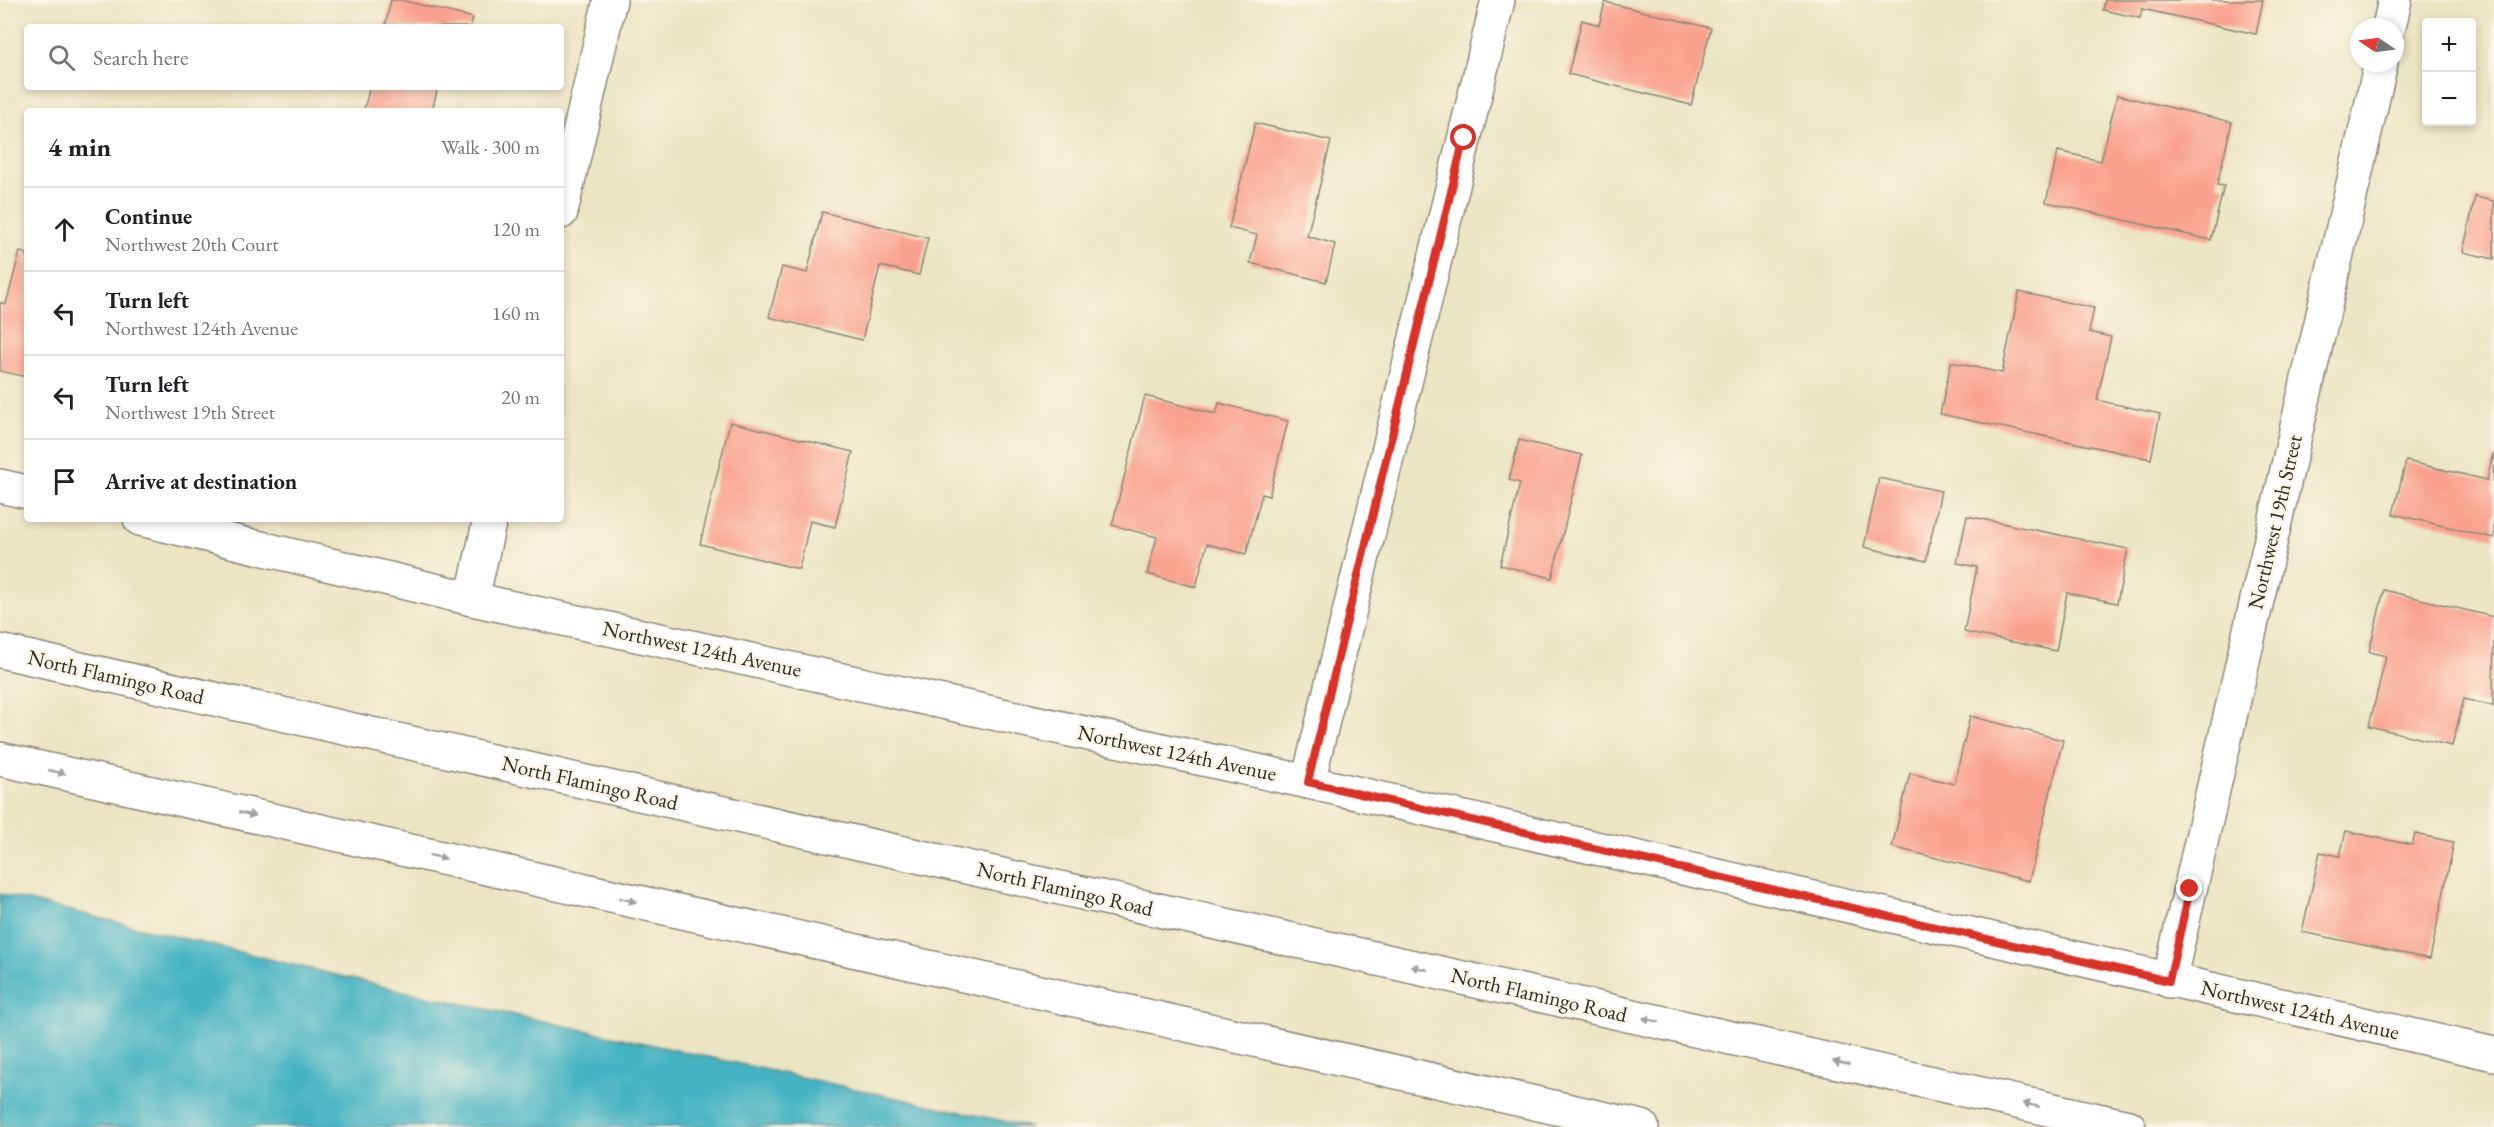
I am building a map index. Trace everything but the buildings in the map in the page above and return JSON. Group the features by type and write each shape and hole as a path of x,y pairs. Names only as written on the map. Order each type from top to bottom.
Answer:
{"main road":[{"path":"564,199 610,0"},
{"path":"1308,782 1497,0"},
{"path":"2391,18 2395,0"},
{"name":"Northwest 19th Street","path":"2169,981 2379,72"},
{"path":"0,486 24,491"},
{"name":"Northwest 124th Avenue","path":"153,522 472,598 1308,782 2494,1054"},
{"path":"472,598 489,522"},
{"name":"North Flamingo Road","path":"0,651 2129,1127"},
{"path":"0,759 1642,1127"}],"water":[{"path":"0,894 381,986 1031,1127 0,1127"}],"route":[{"path":"1464,138 1308,782 2169,981 2190,889"}]}
